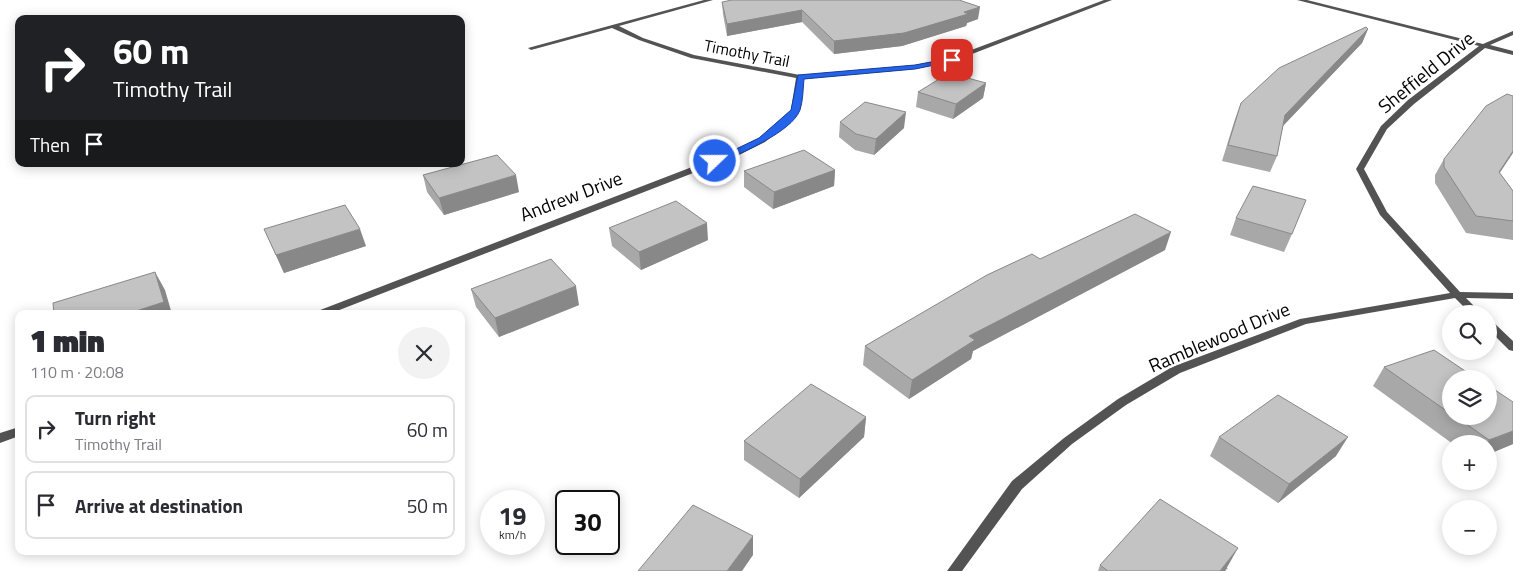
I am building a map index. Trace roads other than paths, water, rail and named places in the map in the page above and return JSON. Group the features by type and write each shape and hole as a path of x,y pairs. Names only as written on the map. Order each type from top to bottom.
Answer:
{"street":[{"path":"531,48 710,0"},
{"name":"Timothy Trail","path":"613,26 641,39 693,57 800,77 915,67 952,60 1110,0"},
{"path":"1300,0 1513,53"},
{"name":"Sheffield Drive","path":"1468,305 1383,213 1360,169 1384,128 1411,102 1484,46 1513,33"},
{"name":"Andrew Drive","path":"329,310 734,154 755,143 780,126 795,111 800,77"},
{"name":"Ramblewood Drive","path":"954,571 1017,485 1068,441 1122,402 1176,370 1304,321 1457,295 1513,296"},
{"path":"1497,332 1513,347"},
{"path":"0,438 15,432"}]}
